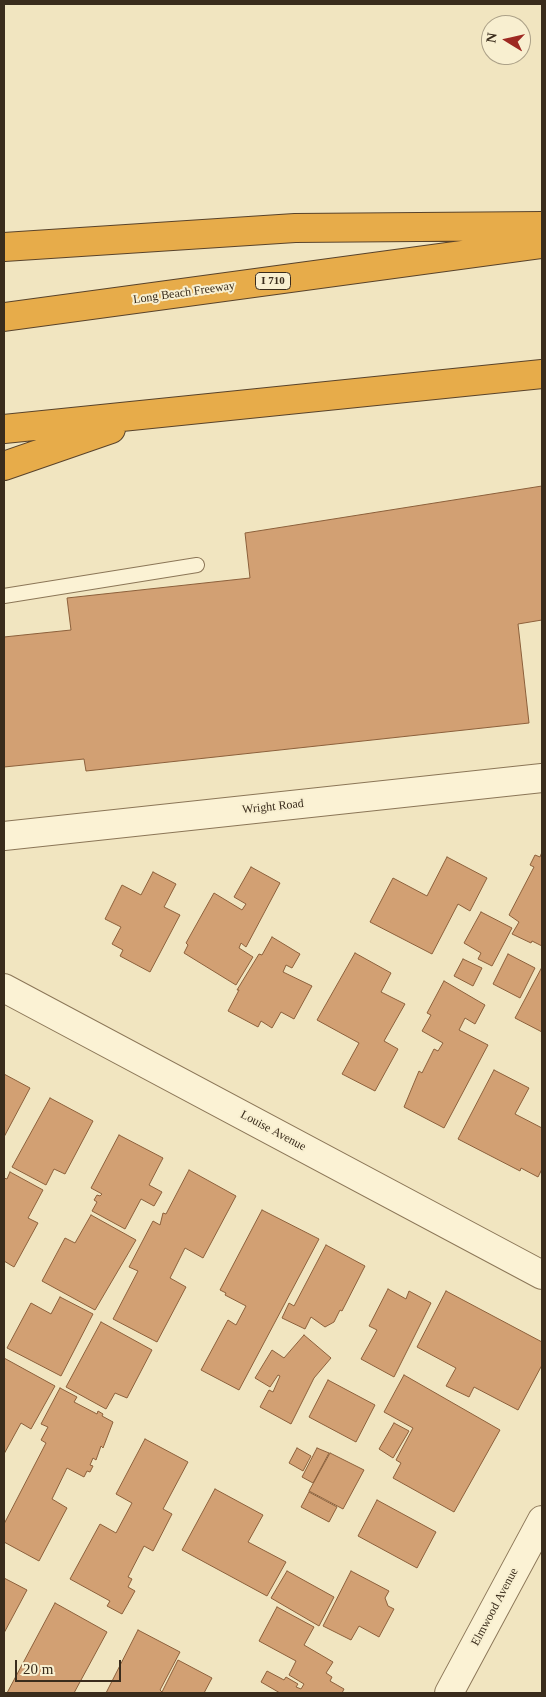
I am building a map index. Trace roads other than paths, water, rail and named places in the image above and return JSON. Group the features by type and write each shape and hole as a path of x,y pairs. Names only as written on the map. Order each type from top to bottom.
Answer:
{"highway":[{"path":"4,247 295,228 542,226"},
{"name":"Long Beach Freeway","path":"4,317 542,244"},
{"path":"4,429 542,374"},
{"path":"4,466 158,413"}],"street":[{"name":"Wright Road","path":"4,836 542,778"},
{"name":"Louise Avenue","path":"4,988 542,1275"},
{"name":"Elmwood Avenue","path":"449,1693 542,1520"}],"lane":[{"path":"4,596 197,566"}]}
